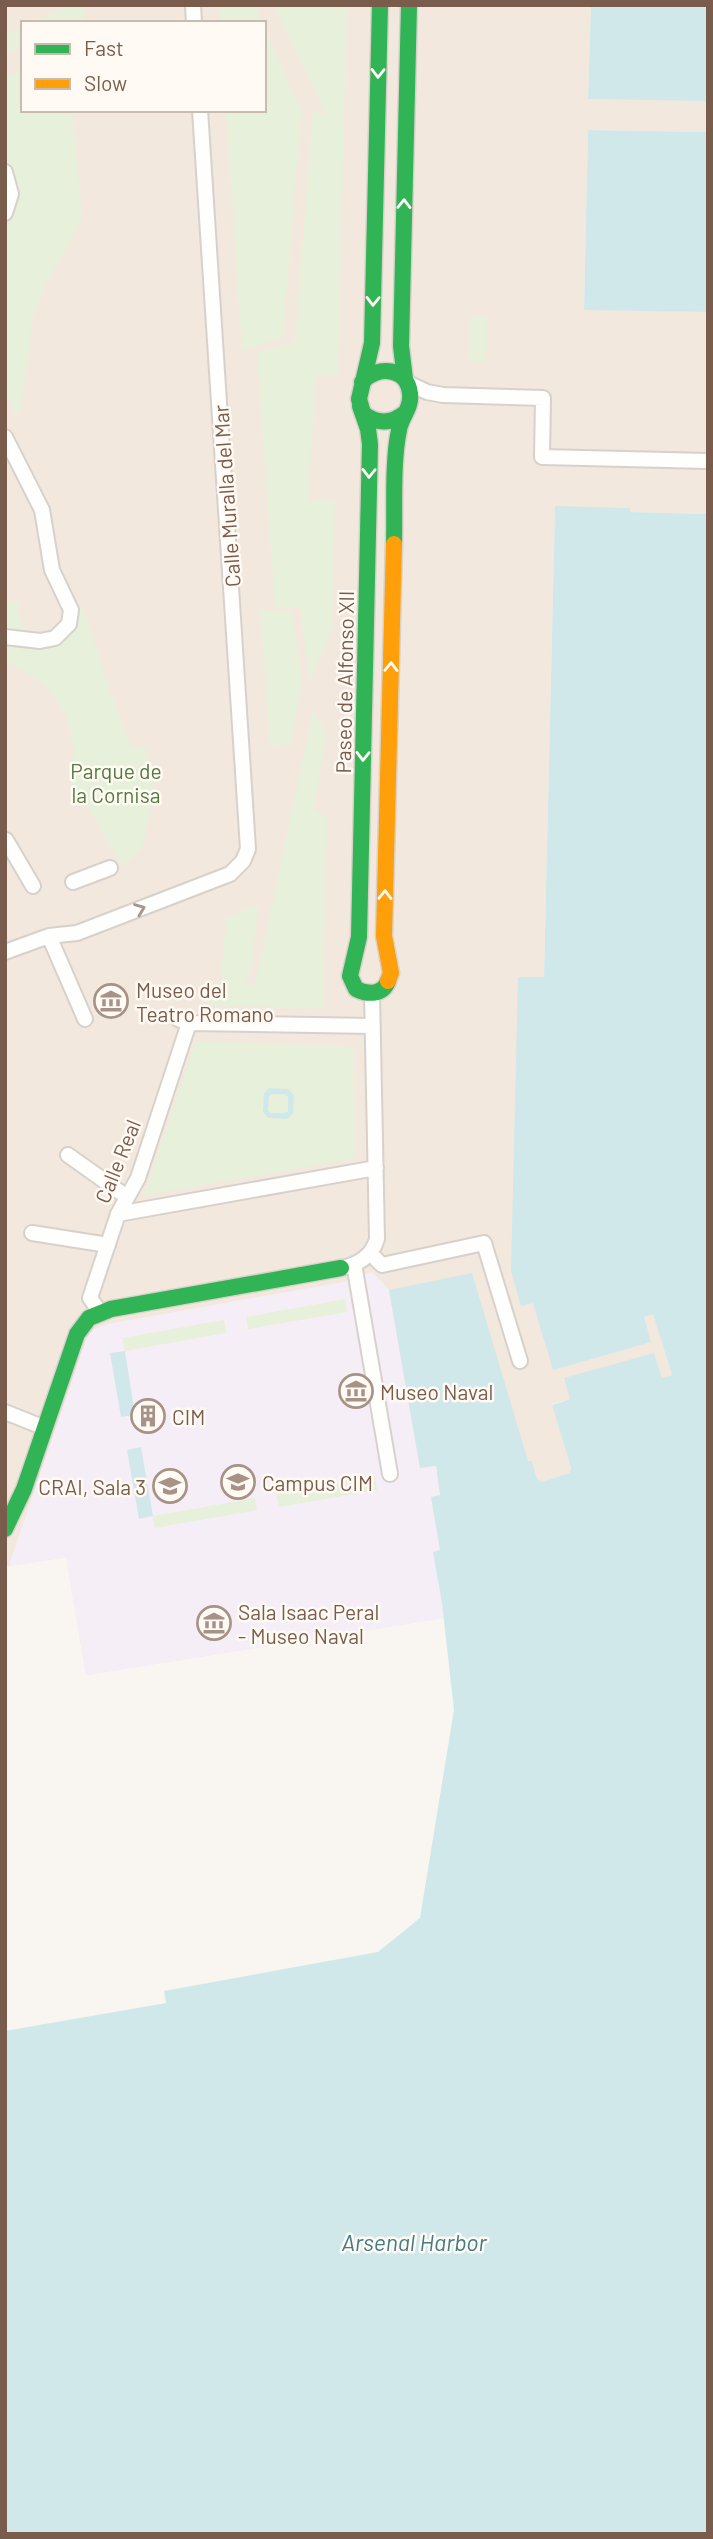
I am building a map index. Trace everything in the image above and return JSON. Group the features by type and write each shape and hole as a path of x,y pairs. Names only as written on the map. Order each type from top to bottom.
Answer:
{"main road":[{"path":"380,5 372,343 368,369 359,391 360,406 366,415 379,422 394,420 407,410"},
{"path":"389,963 380,954 369,952 358,956 350,970 354,985 362,992 382,990 389,982 391,972 384,936 397,445 411,393 406,381 401,346 409,5"},
{"path":"362,382 369,375 383,370 397,373 406,381"},
{"name":"Paseo de Alfonso XII","path":"354,960 359,937 370,444 366,418 360,406"},
{"path":"5,1529 24,1489 77,1334 87,1320 100,1312 348,1266"},
{"path":"5,1514 16,1503 24,1489"}],"street":[{"name":"Calle Muralla del Mar","path":"49,936 77,933 230,874 243,861 248,843 200,112"},
{"path":"5,172 11,194 5,213"},
{"path":"406,381 427,392 443,396 543,398 542,457 708,461"},
{"path":"407,410 443,396"},
{"path":"5,437 42,510 52,570 71,610 69,624 55,638 40,641 5,637"},
{"path":"6,840 33,886"},
{"path":"73,882 110,868"},
{"path":"8,945 49,936 85,1019"},
{"path":"372,993 378,1231 375,1246 370,1253 348,1266 390,1474"},
{"name":"Calle Real","path":"100,1312 90,1298 118,1214 138,1178 183,1021 373,1026"},
{"path":"68,1155 127,1197"},
{"path":"118,1214 376,1168"},
{"path":"32,1233 108,1245"},
{"path":"370,1253 382,1265 484,1243 520,1360"},
{"path":"5,1412 45,1428"}],"shaded area":[{"path":"5,5 591,5 588,98 708,101 708,132 588,130 584,309 708,312 708,514 629,512 629,508 555,507 544,977 519,977 521,1305 533,1302 651,1342 643,1317 653,1313 672,1375 662,1378 654,1353 570,1399 552,1404 571,1468 569,1473 542,1482 537,1479 532,1461 528,1462 390,1290 440,1551 434,1552 444,1618 86,1675 66,1557 5,1567"},
{"name":"Campus CIM","path":"372,1272 389,1290 420,1468 436,1466 441,1496 431,1498 440,1551 434,1552 444,1618 86,1675 66,1557 11,1566 10,1562 87,1338 93,1330 107,1324 343,1282"}],"green space":[{"path":"69,5 84,5 86,21 34,21"},
{"path":"219,5 255,5 262,21 220,21"},
{"path":"274,5 347,5 338,376 316,374 308,500 335,501 332,630 310,680 300,608 275,607 257,353 295,342 313,110 327,115"},
{"path":"21,27 21,48 5,52 5,34"},
{"path":"266,31 301,111 283,337 242,351 226,112 266,112"},
{"path":"21,72 21,112 72,112 82,215 44,288 33,317 21,408 14,415 11,400 5,401 5,76"},
{"path":"470,317 487,317 486,361 469,361"},
{"name":"Parque de la Cornisa","path":"5,599 19,603 19,619 22,624 26,629 37,633 52,634 71,610 84,608 131,748 144,746 154,778 142,849 123,866 95,816 92,817 81,792 70,788 73,747 70,728 63,711 54,696 41,683 5,661"},
{"path":"260,610 292,612 302,679 291,745 270,746"},
{"path":"313,711 326,731 314,810 327,817 323,1008 210,1005 212,991 220,991 226,918 258,904 252,966 245,983 255,985"},
{"path":"196,1041 353,1047 353,1159 144,1195"},
{"path":"345,1299 347,1312 248,1329 246,1317"},
{"path":"224,1320 226,1333 125,1351 122,1338"},
{"path":"375,1476 377,1490 279,1507 276,1494"},
{"path":"255,1498 257,1510 155,1528 153,1516"}],"water":[{"path":"591,5 708,5 708,101 588,99"},
{"path":"588,130 708,132 708,312 584,310"},
{"name":"Arsenal Harbor","path":"555,506 708,514 708,2534 5,2534 5,2031 166,2003 164,1991 378,1952 420,1918 454,1710 442,1603 433,1552 440,1550 431,1497 440,1495 436,1466 420,1468 389,1290 472,1273 528,1461 532,1461 537,1479 542,1482 569,1473 571,1468 552,1405 570,1399 564,1378 654,1353 662,1378 672,1375 653,1314 644,1317 651,1342 553,1370 533,1303 521,1306 511,1271 518,977 544,977"},
{"path":"269,1088 288,1089 294,1095 293,1114 287,1119 268,1118 263,1112 264,1093","holes":["285,1094 288,1097 288,1111 271,1113 268,1110 269,1096"]},
{"path":"125,1351 135,1415 121,1417 110,1353"},
{"path":"141,1447 153,1516 139,1519 127,1450"}],"traffic: fast":[{"path":"380,5 372,343 359,399 363,413 374,420 390,421 406,412"},
{"path":"405,379 401,346 409,5"},
{"path":"362,382 376,373 391,372 404,378 410,394 397,443 394,544"},
{"path":"360,406 370,444 359,937 350,976 356,989 365,992 375,993 383,989 388,981"},
{"path":"5,1529 24,1489 77,1334 89,1318 111,1309 341,1268"}],"traffic: slow":[{"path":"388,981 391,973 384,936 394,544"}],"place":[{"name":"Museo del Teatro Romano","path":"111,1001"},
{"name":"Museo Naval","path":"356,1391"},
{"name":"CIM","path":"148,1416"},
{"name":"Campus CIM","path":"238,1482"},
{"name":"CRAI, Sala 3","path":"170,1486"},
{"name":"Sala Isaac Peral - Museo Naval","path":"214,1623"}]}
